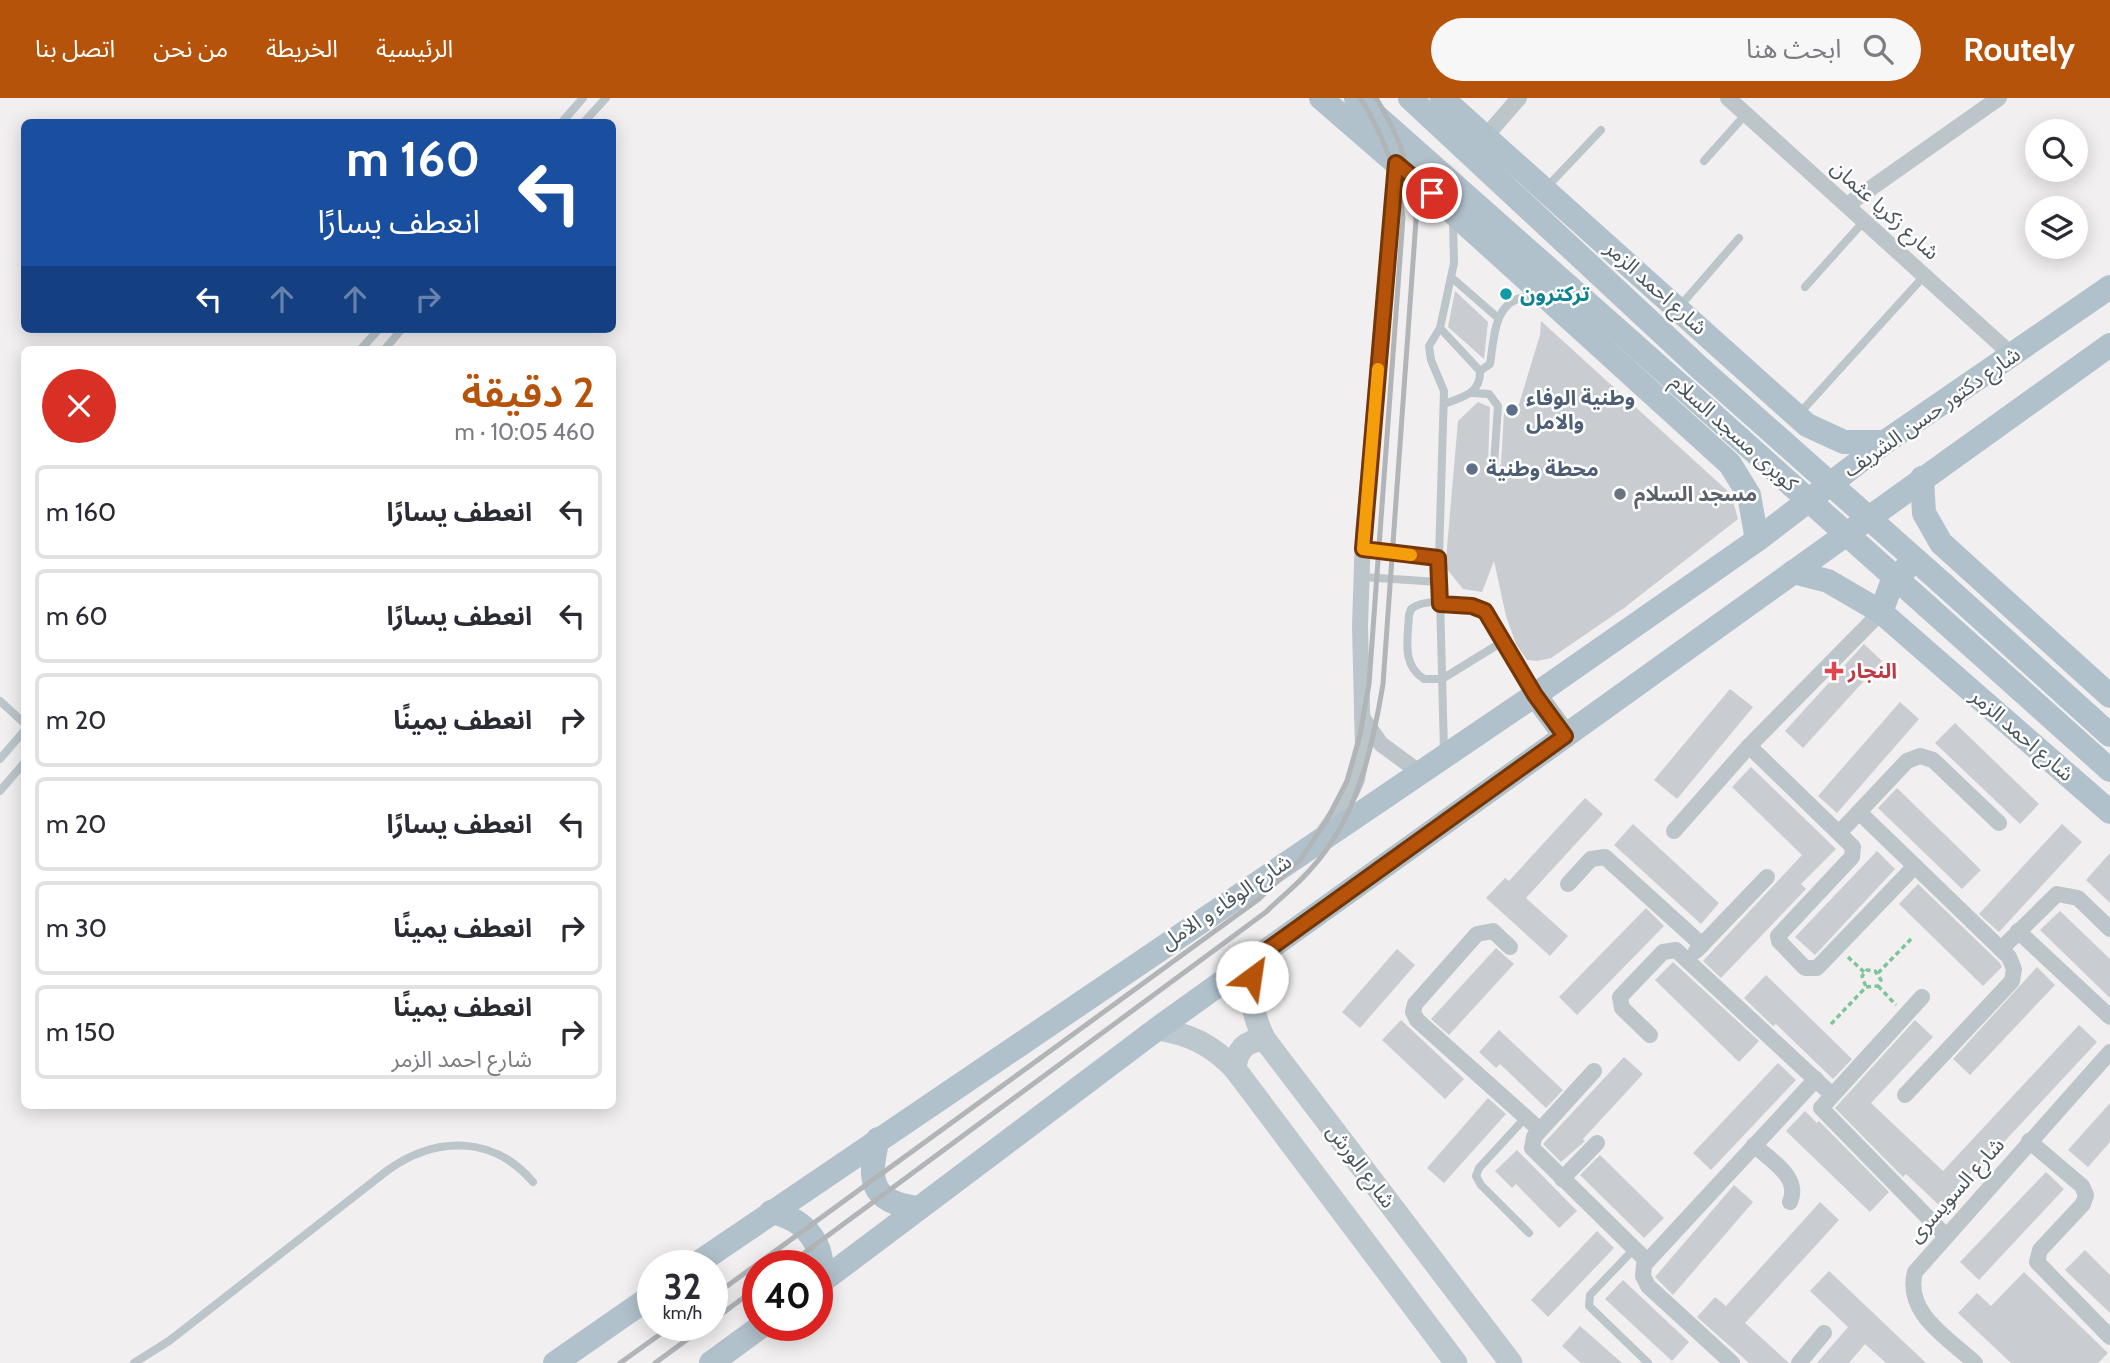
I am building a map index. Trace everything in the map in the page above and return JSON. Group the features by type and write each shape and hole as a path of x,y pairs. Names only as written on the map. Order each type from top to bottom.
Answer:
{"main road":[{"path":"1321,98 1449,209 1730,464 1749,495 1757,540"},
{"name":"كوبرى مسجد السلام","path":"1356,98 2110,770"},
{"name":"كوبرى مسجد السلام","path":"1410,98 1701,369 2110,735"},
{"name":"شارع احمد الزمر","path":"1442,98 1546,188 1797,416 1831,438 1858,444 1885,442"},
{"name":"شارع دكتور حسن الشريف","path":"1757,540 1885,442 2110,287"},
{"path":"833,1273 1157,1029 2110,345"},
{"path":"1730,464 1749,468 1777,460 1791,445 1797,416"},
{"path":"1922,478 1922,501 1928,524 1941,544 2110,696"},
{"name":"شارع الوفاء و الامل","path":"717,1250 1535,695 1757,540"},
{"path":"1881,612 1893,580 1911,564 1933,556 1956,556"},
{"name":"شارع احمد الزمر","path":"1793,572 1828,581 1881,612 2110,812"},
{"path":"1535,695 1565,736"},
{"path":"878,1139 870,1169 876,1188 896,1206 919,1209"},
{"path":"771,1212 792,1218 810,1232 817,1250"},
{"path":"555,1363 637,1306"},
{"path":"711,1363 742,1340"}],"street":[{"path":"1486,136 1519,98"},
{"name":"شارع زكريا عثمان","path":"1728,98 2012,355"},
{"path":"1847,205 1997,99"},
{"path":"1318,840 1357,779 1363,748 1363,549 1396,163"},
{"path":"1674,831 1749,746 1881,612"},
{"path":"1361,715 1381,744 1419,772"},
{"path":"1749,746 1853,847 1852,857 1780,933 1778,939 1805,968 1817,968 1915,866"},
{"path":"1840,832 1907,761 1920,756 1933,760 1999,823"},
{"path":"1859,812 2001,948 2012,962 2011,981 1905,1095"},
{"path":"1568,884 1591,859 1605,857 1702,944"},
{"path":"1688,959 1767,877"},
{"path":"2001,948 2051,897 2064,893 2078,898 2110,929"},
{"path":"1510,947 1493,931 1476,934 1415,1003 1413,1012 1418,1020 1541,1130"},
{"path":"2018,931 2110,1017"},
{"path":"1650,1035 1622,1008 1620,997 1663,952 1676,950 1831,1094"},
{"name":"شارع الورش","path":"1259,956 1252,977 1251,999 1255,1020 1265,1040 1511,1363"},
{"path":"1922,997 1821,1106 1823,1114 1945,1235"},
{"name":"شارع الورش","path":"1157,1029 1200,1040 1219,1053 1235,1069 1456,1363"},
{"path":"1235,1069 1237,1055 1246,1045 1265,1040"},
{"name":"شارع السويسرى","path":"1975,1363 1920,1312 1912,1292 1912,1282 1920,1262 2110,1052"},
{"path":"1594,1072 1532,1140 1532,1149 1640,1254 1648,1286 1731,1363"},
{"path":"1640,1254 1754,1145 1816,1079"},
{"path":"2029,1141 2082,1186 2086,1195 2083,1204 2040,1250 2037,1262 2110,1337"},
{"path":"1562,1179 1597,1143"},
{"path":"1754,1145 1788,1176 1793,1189 1790,1202"},
{"path":"1798,1363 1824,1333"}],"lane":[{"path":"565,119 583,98"},
{"path":"587,119 606,98"},
{"path":"1704,161 1746,114"},
{"path":"1546,188 1601,130"},
{"path":"1444,755 1438,558 1444,404 1443,382 1429,353 1431,339 1440,328 1456,241 1449,209"},
{"path":"1805,287 1864,220"},
{"path":"1678,308 1739,238"},
{"path":"1797,416 1925,275"},
{"path":"1451,277 1497,317"},
{"path":"1480,371 1490,364 1497,317 1503,309 1517,299 1544,297"},
{"path":"1440,328 1480,371 1479,383 1472,393"},
{"path":"364,346 375,333"},
{"path":"1444,404 1472,393 1489,394 1498,406 1494,464"},
{"path":"1363,549 1438,558"},
{"path":"1362,577 1439,582"},
{"path":"1502,642 1442,679 1424,679 1411,667 1408,659 1411,608 1416,604 1440,604 1472,606 1485,611 1535,695"},
{"path":"0,701 21,720"},
{"path":"0,759 21,734"},
{"path":"2,785 21,767"},
{"path":"1525,1116 1479,1168 1476,1176 1480,1185 1530,1233"},
{"path":"134,1363 169,1342 388,1170 411,1155 454,1144 485,1147 512,1161 533,1182"},
{"path":"1640,1254 1590,1295 1589,1306 1648,1363"}],"path":[{"path":"1878,973 1913,937"},
{"path":"1837,946 1864,972"},
{"path":"1864,972 1871,970 1878,973 1881,980 1878,986"},
{"path":"1864,972 1861,980 1866,987"},
{"path":"1831,1024 1866,987 1878,986 1906,1014"}],"building":[{"path":"1455,291 1488,322 1484,359 1448,327"},
{"name":"مسجد السلام","path":"1541,321 1731,494 1738,519 1624,608 1551,658 1537,661 1527,660 1516,644 1506,616 1494,561 1482,592 1463,589 1446,568 1446,559 1458,421 1478,402 1490,407 1488,464 1491,470 1497,470 1501,464 1504,412 1515,417 1540,335"},
{"path":"1864,644 1882,661 1803,748 1785,731"},
{"path":"1730,689 1753,707 1677,799 1654,780"},
{"path":"1900,702 1919,719 1837,813 1818,796"},
{"path":"1955,723 2039,804 2020,824 1935,743"},
{"path":"1751,767 1836,849 1801,884 1806,889 1721,978 1703,961 1802,855 1732,787"},
{"path":"1897,788 1981,870 1962,889 1878,808"},
{"path":"1585,798 1603,814 1526,898 1568,936 1550,956 1486,898 1505,878 1509,881"},
{"path":"1633,824 1719,903 1701,924 1614,845"},
{"path":"2062,824 2082,842 1999,932 1979,914"},
{"path":"1877,851 1895,869 1815,955 1795,937"},
{"path":"2110,853 2110,903 2086,880"},
{"path":"1918,884 2000,963 2002,967 1983,986 1899,904"},
{"path":"1646,908 1664,926 1577,1015 1559,997"},
{"path":"2060,911 2110,959 2110,998 2040,930"},
{"path":"1496,948 1514,964 1449,1035 1431,1019"},
{"path":"1397,949 1415,965 1360,1028 1342,1012"},
{"path":"1673,962 1759,1041 1739,1062 1655,980"},
{"path":"2037,967 2055,985 1970,1075 1953,1059"},
{"path":"1766,975 1852,1059 1833,1079 1776,1024 1773,1026 1744,998"},
{"path":"1401,1020 1464,1079 1445,1099 1382,1040"},
{"path":"1915,1020 1933,1037 1871,1103 1943,1171 2079,1025 2097,1042 1976,1172 1974,1170 1940,1206 1906,1174 1903,1177 1835,1108"},
{"path":"1499,1030 1563,1090 1546,1108 1500,1064 1496,1068 1479,1052"},
{"path":"1624,1057 1643,1074 1583,1139 1585,1141 1561,1162 1543,1144"},
{"path":"1778,1063 1796,1080 1711,1170 1693,1153"},
{"path":"1488,1098 1506,1114 1444,1183 1427,1168"},
{"path":"2110,1103 2110,1142 2088,1167 2068,1150"},
{"path":"1805,1111 1817,1123 1819,1121 1889,1192 1870,1212 1786,1131"},
{"path":"1517,1150 1577,1211 1559,1228 1516,1184 1512,1188 1495,1171"},
{"path":"1600,1155 1664,1218 1644,1238 1580,1175"},
{"path":"2046,1172 2064,1189 1979,1280 1960,1262"},
{"path":"1734,1185 1753,1202 1673,1295 1655,1277"},
{"path":"1820,1202 1839,1220 1745,1323 1789,1363 1749,1363 1697,1317 1715,1297 1726,1306"},
{"path":"1597,1231 1614,1248 1548,1317 1531,1300"},
{"path":"2085,1250 2110,1275 2110,1313 2065,1270"},
{"path":"1829,1271 1926,1363 1886,1363 1865,1344 1849,1363 1817,1363 1848,1327 1810,1291"},
{"path":"2024,1272 2108,1353 2098,1363 2011,1363 1958,1313 1977,1293 1991,1306"},
{"path":"1623,1280 1689,1342 1672,1361 1605,1299"},
{"path":"1580,1326 1622,1363 1581,1363 1562,1346"}],"railway":[{"path":"728,1285 1259,899 1300,860 1327,820 1347,781 1360,735 1369,684 1403,217 1389,155 1360,98"},
{"path":"808,1250 1266,912 1299,882 1326,851 1351,807 1374,734 1383,684 1416,220 1404,156 1393,128 1376,98"},
{"path":"728,1309 742,1299"},
{"path":"620,1363 651,1341"},
{"path":"655,1363 685,1341"}],"slow traffic":[{"path":"1378,369 1363,549 1411,555"}],"place":[{"name":"تركترون","path":"1506,294"},
{"name":"وطنية الوفاء والامل","path":"1512,410"},
{"name":"محطة وطنية","path":"1472,469"},
{"name":"مسجد السلام","path":"1620,494"},
{"name":"النجار","path":"1834,671"}],"route":[{"path":"1252,977 1259,956 1565,736 1535,695 1485,611 1479,607 1440,604 1438,558 1363,549 1396,163 1432,193"}]}
